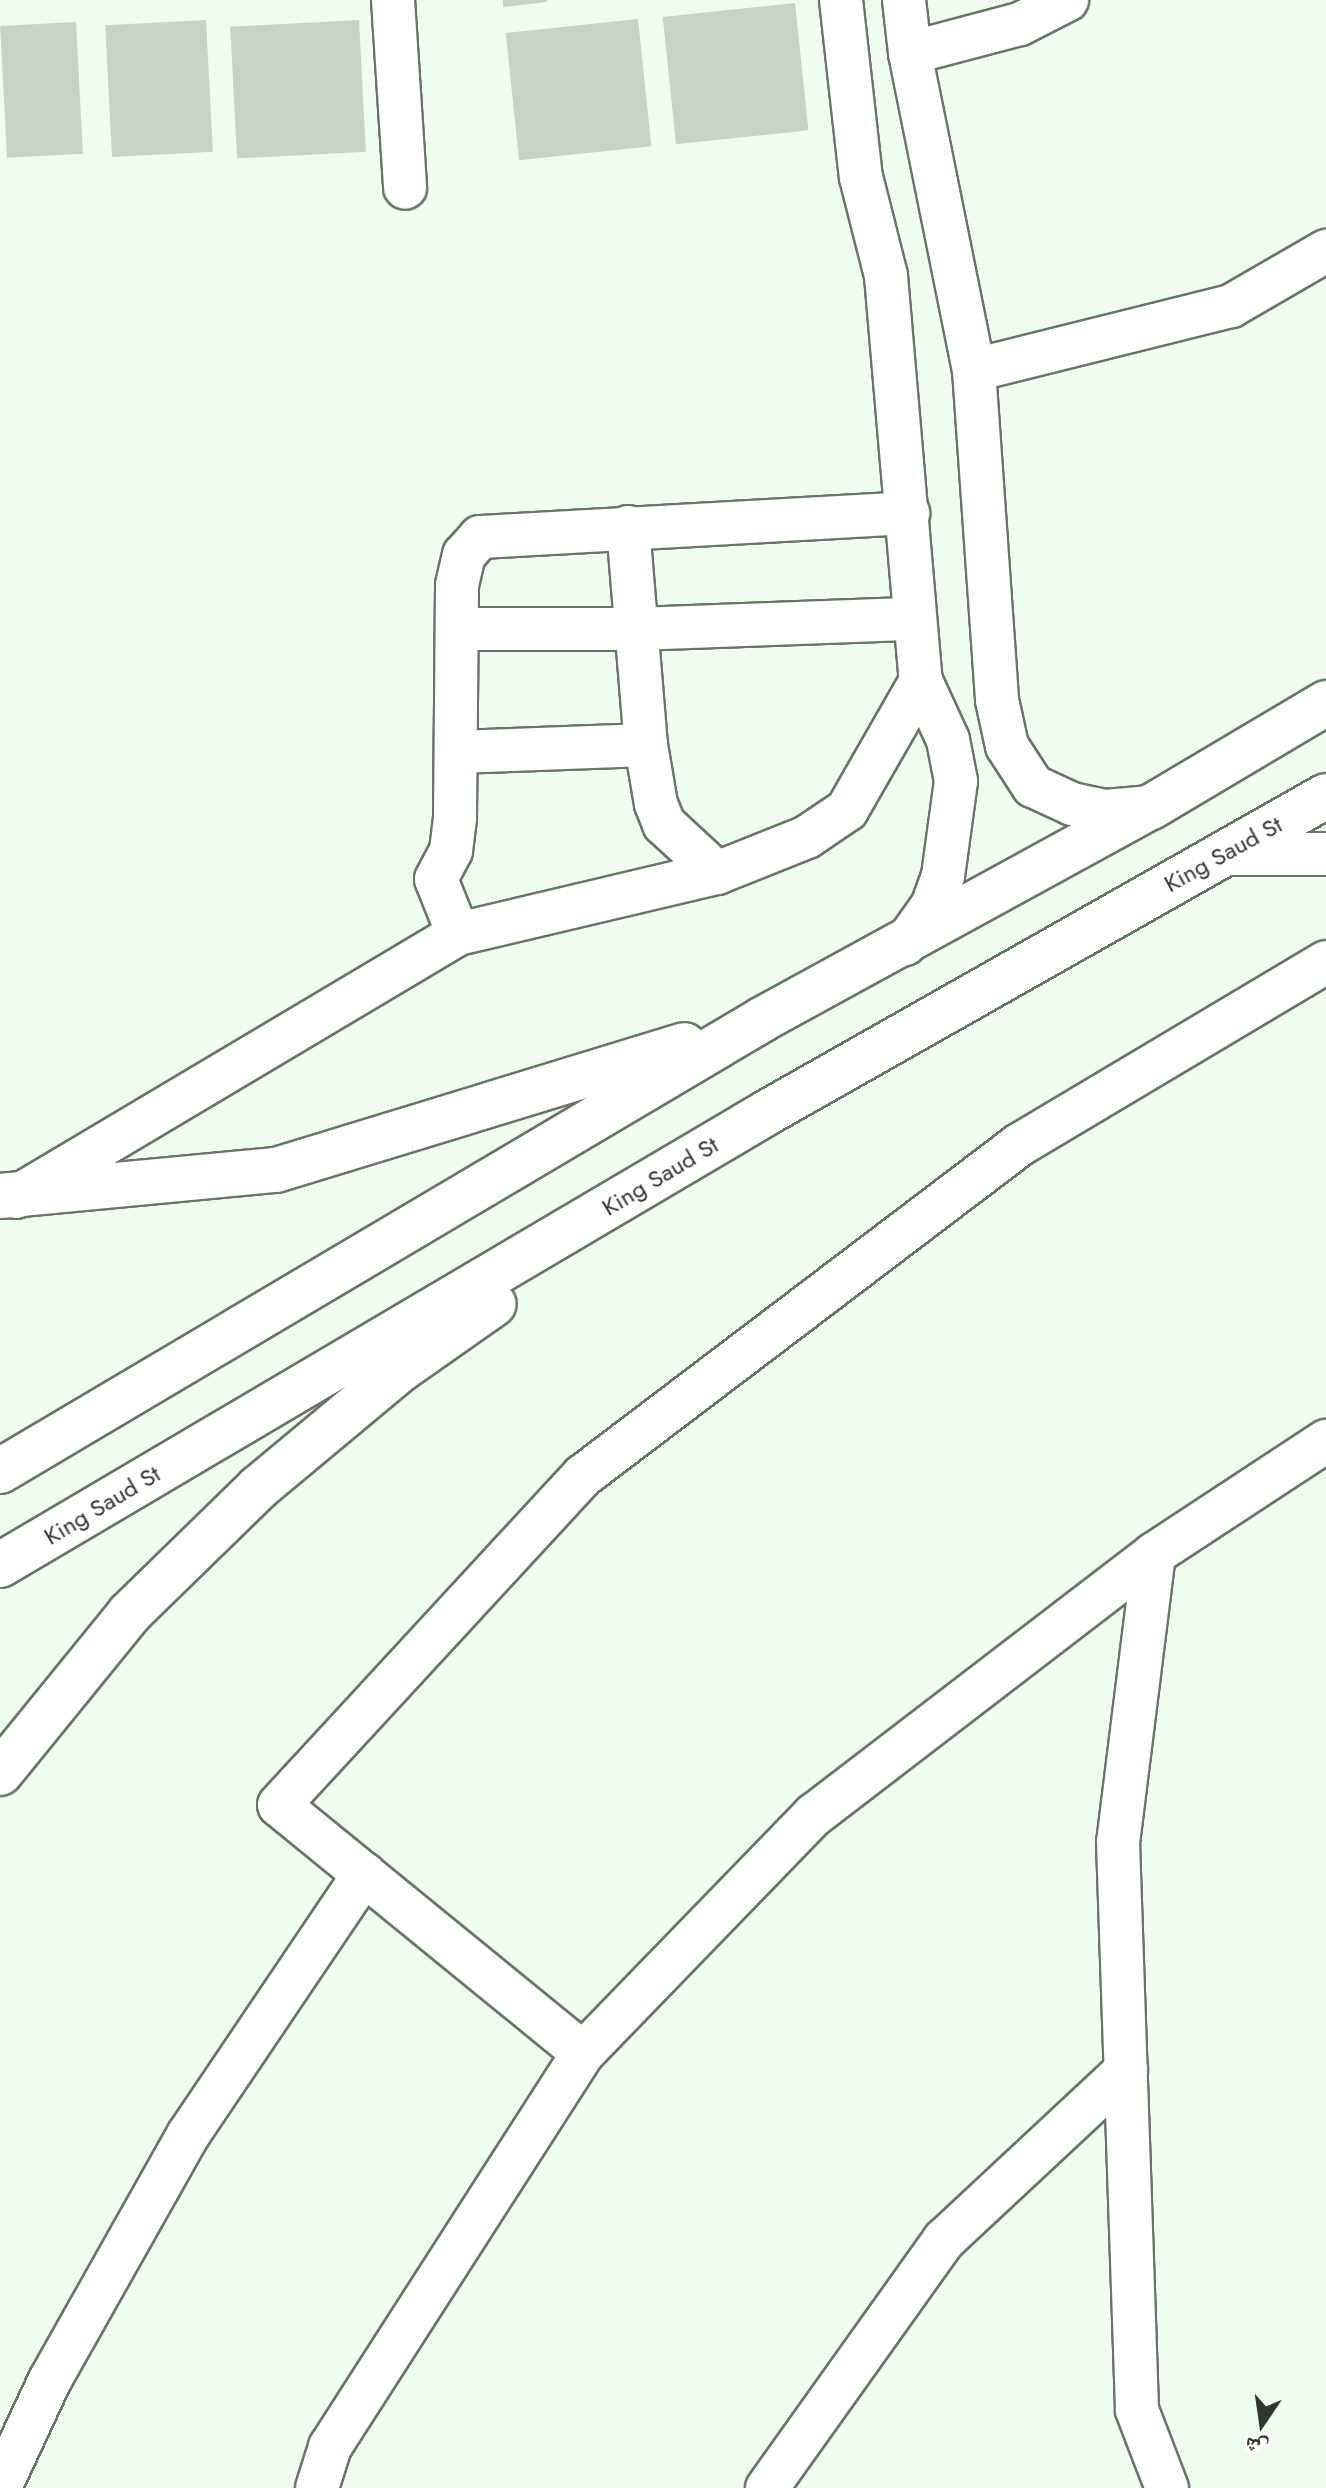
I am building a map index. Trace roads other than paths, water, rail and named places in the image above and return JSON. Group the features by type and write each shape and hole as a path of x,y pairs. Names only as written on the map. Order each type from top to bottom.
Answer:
{"main road":[{"path":"0,1471 763,1019 1151,807 1326,703"},
{"name":"King Saud St","path":"0,1565 768,1112 1326,796"},
{"path":"8,1196 276,1170 763,1019"},
{"path":"0,1773 129,1614 258,1488 401,1369 768,1112"}],"street":[{"path":"393,0 405,188"},
{"path":"841,0 861,177 886,276 921,681 948,740 956,781 943,876 932,906 905,944"},
{"path":"904,0 910,53 974,370 997,700 1007,746 1033,786 1072,804 1106,811 1151,807"},
{"path":"910,53 1020,24 1067,0"},
{"path":"974,370 1231,306 1326,251"},
{"path":"458,934 436,879 451,851 458,752 457,585 464,555 480,537 908,513"},
{"path":"628,527 646,745 664,824 717,873"},
{"path":"457,629 636,629 914,619"},
{"path":"8,1196 458,934 717,873 807,837 847,810 921,681"},
{"path":"458,752 646,745"},
{"path":"1222,854 1326,854"},
{"path":"583,2053 279,1805 584,1475 1019,1145 1326,962"},
{"path":"317,2488 330,2447 583,2053 814,1815 1154,1554 1326,1441"},
{"path":"1154,1554 1118,1842 1137,2410 1167,2488"},
{"path":"0,2487 50,2380 188,2135 364,1874"},
{"path":"767,2488 944,2240 1126,2070"}]}
